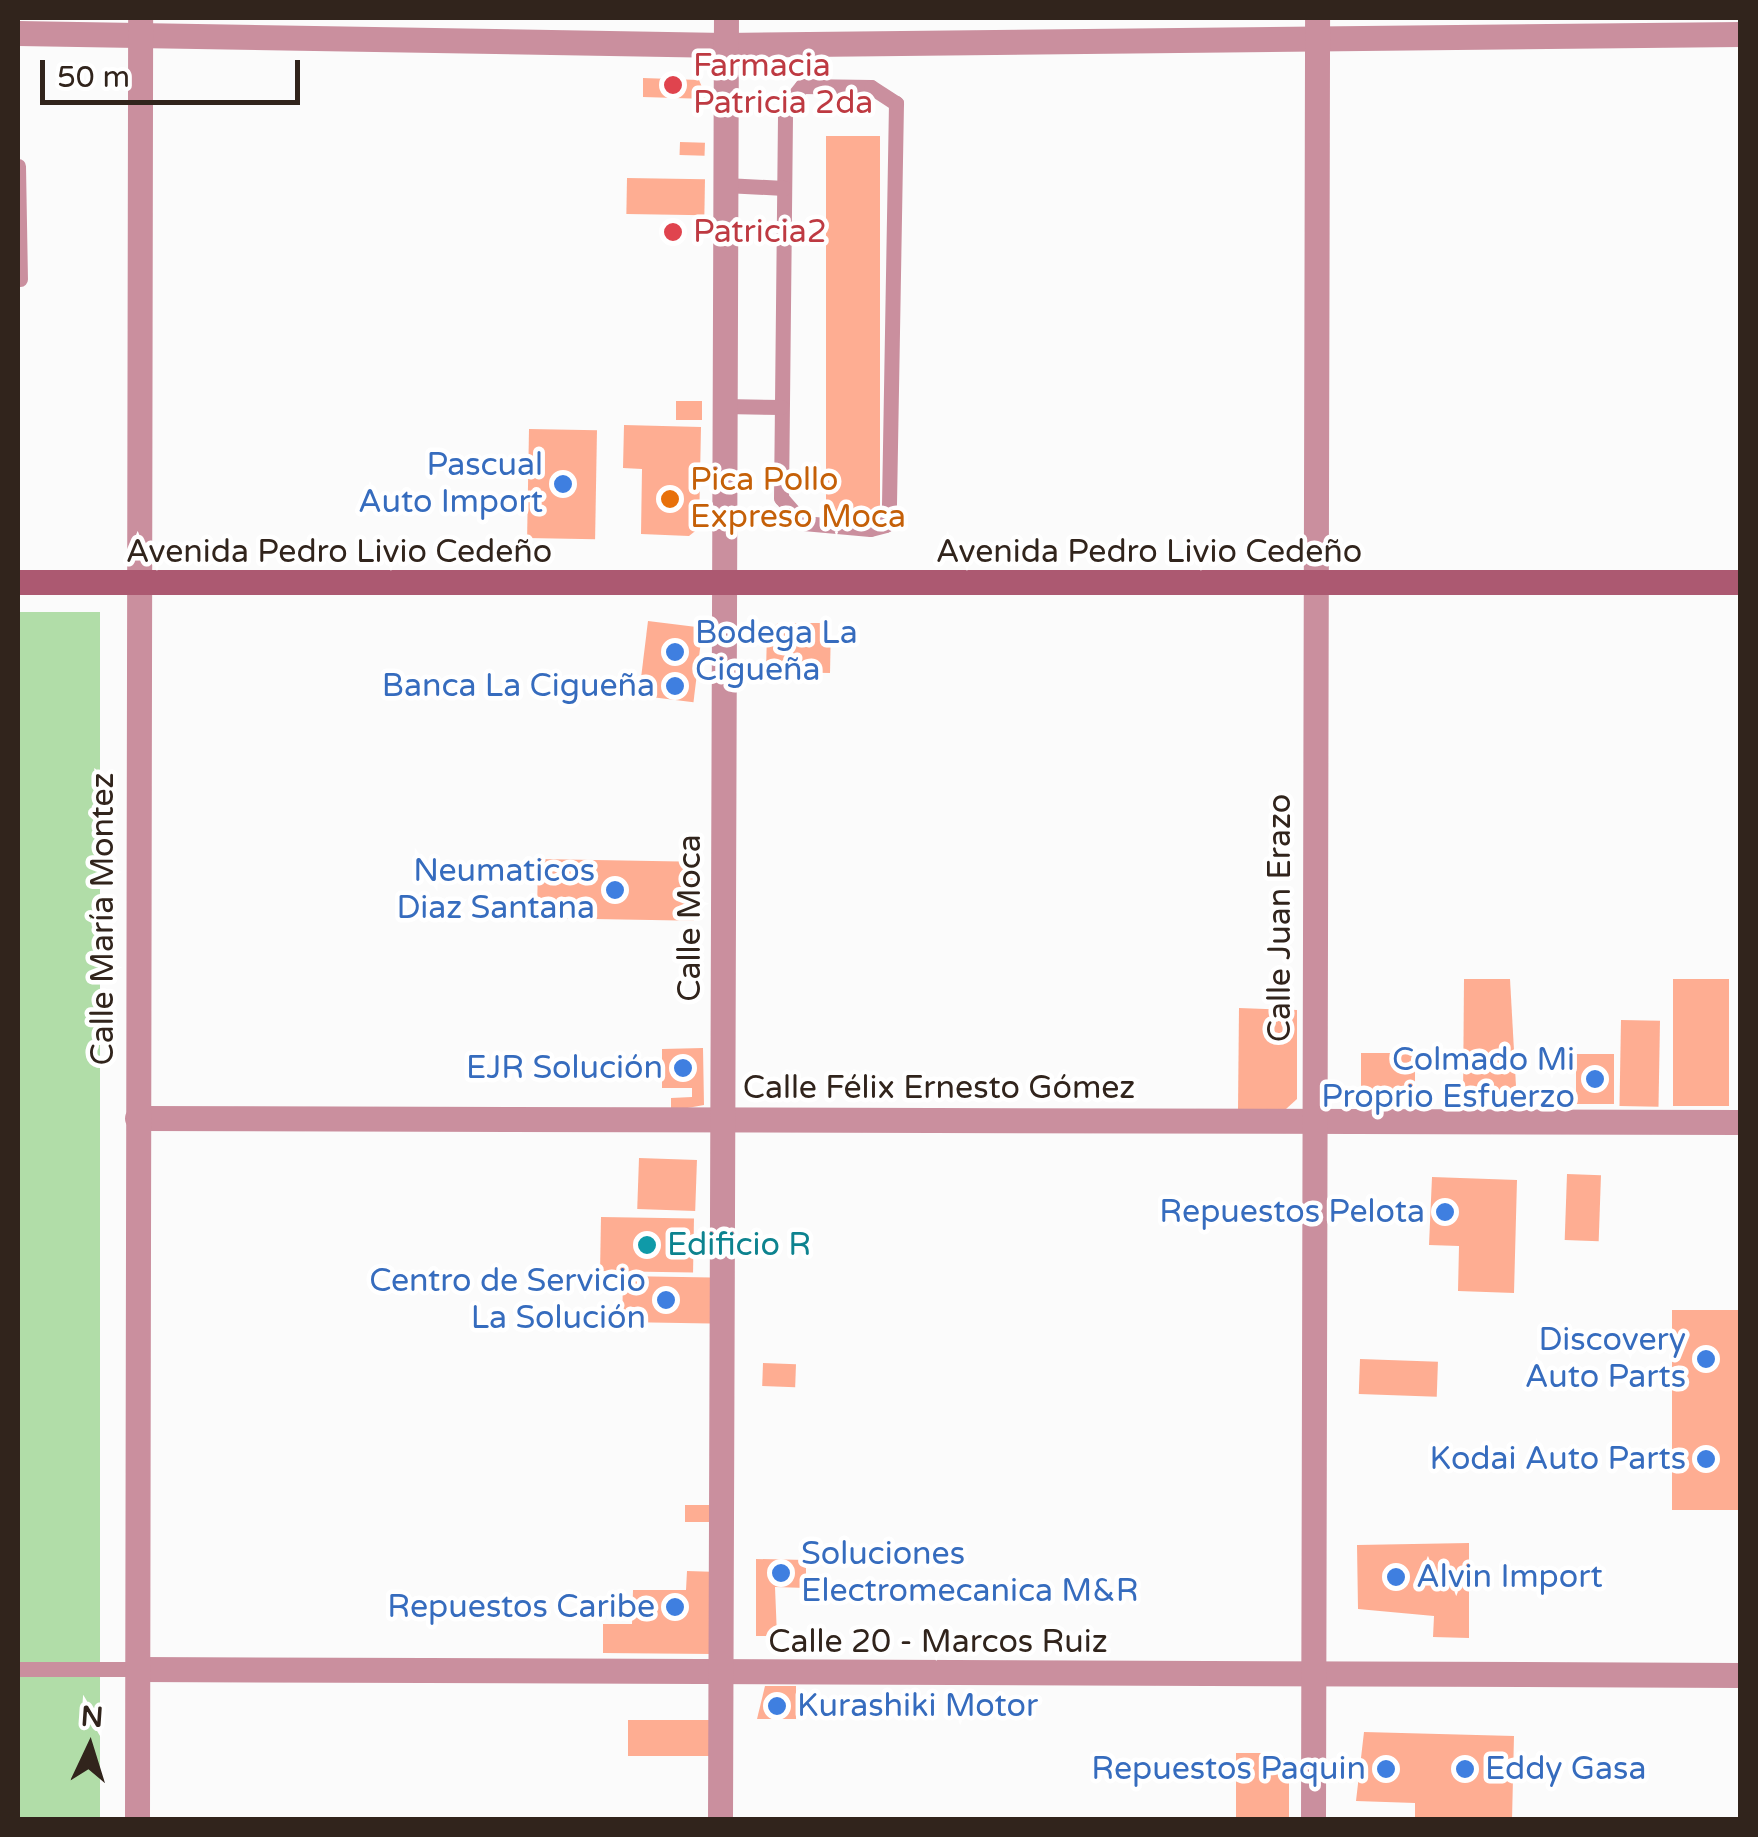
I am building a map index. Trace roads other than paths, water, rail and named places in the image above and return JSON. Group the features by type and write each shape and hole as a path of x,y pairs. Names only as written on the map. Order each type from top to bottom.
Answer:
{"main road":[{"name":"Avenida Pedro Livio Cedeño","path":"18,582 723,586 1740,582"}],"street":[{"name":"Calle Moca","path":"720,1820 726,18"},
{"path":"18,33 140,27 726,45 1317,24 1740,34"},
{"name":"Calle Juan Erazo","path":"1313,1820 1311,1122 1317,24"},
{"name":"Calle María Montez","path":"137,1820 135,583 140,27"},
{"name":"Calle Félix Ernesto Gómez","path":"137,1118 1740,1122"},
{"name":"Calle 20 - Marcos Ruiz","path":"137,1670 720,1676 1740,1675"}],"lane":[{"path":"802,86 888,92 896,104 886,525 803,523 787,510 782,408 784,188 793,94 802,86"},
{"path":"18,166 20,279"},
{"path":"725,185 784,188"},
{"path":"724,406 782,408"},
{"path":"18,1669 137,1670"}],"place":[{"name":"Farmacia Patricia 2da","path":"673,85"},
{"name":"Patricia2","path":"673,232"},
{"name":"Pascual Auto Import","path":"563,484"},
{"name":"Pica Pollo Expreso Moca","path":"670,499"},
{"name":"Bodega La Cigueña","path":"675,652"},
{"name":"Banca La Cigueña","path":"675,686"},
{"name":"Neumaticos Diaz Santana","path":"615,890"},
{"name":"EJR Solución","path":"683,1068"},
{"name":"Colmado Mi Proprio Esfuerzo","path":"1595,1079"},
{"name":"Repuestos Pelota","path":"1445,1212"},
{"name":"Edificio R","path":"647,1245"},
{"name":"Centro de Servicio La Solución","path":"666,1300"},
{"name":"Discovery Auto Parts","path":"1706,1359"},
{"name":"Kodai Auto Parts","path":"1706,1459"},
{"name":"Soluciones Electromecanica M&R","path":"781,1573"},
{"name":"Alvin Import","path":"1396,1577"},
{"name":"Repuestos Caribe","path":"675,1607"},
{"name":"Kurashiki Motor","path":"777,1706"},
{"name":"Repuestos Paquin","path":"1386,1769"},
{"name":"Eddy Gasa","path":"1465,1769"}]}
